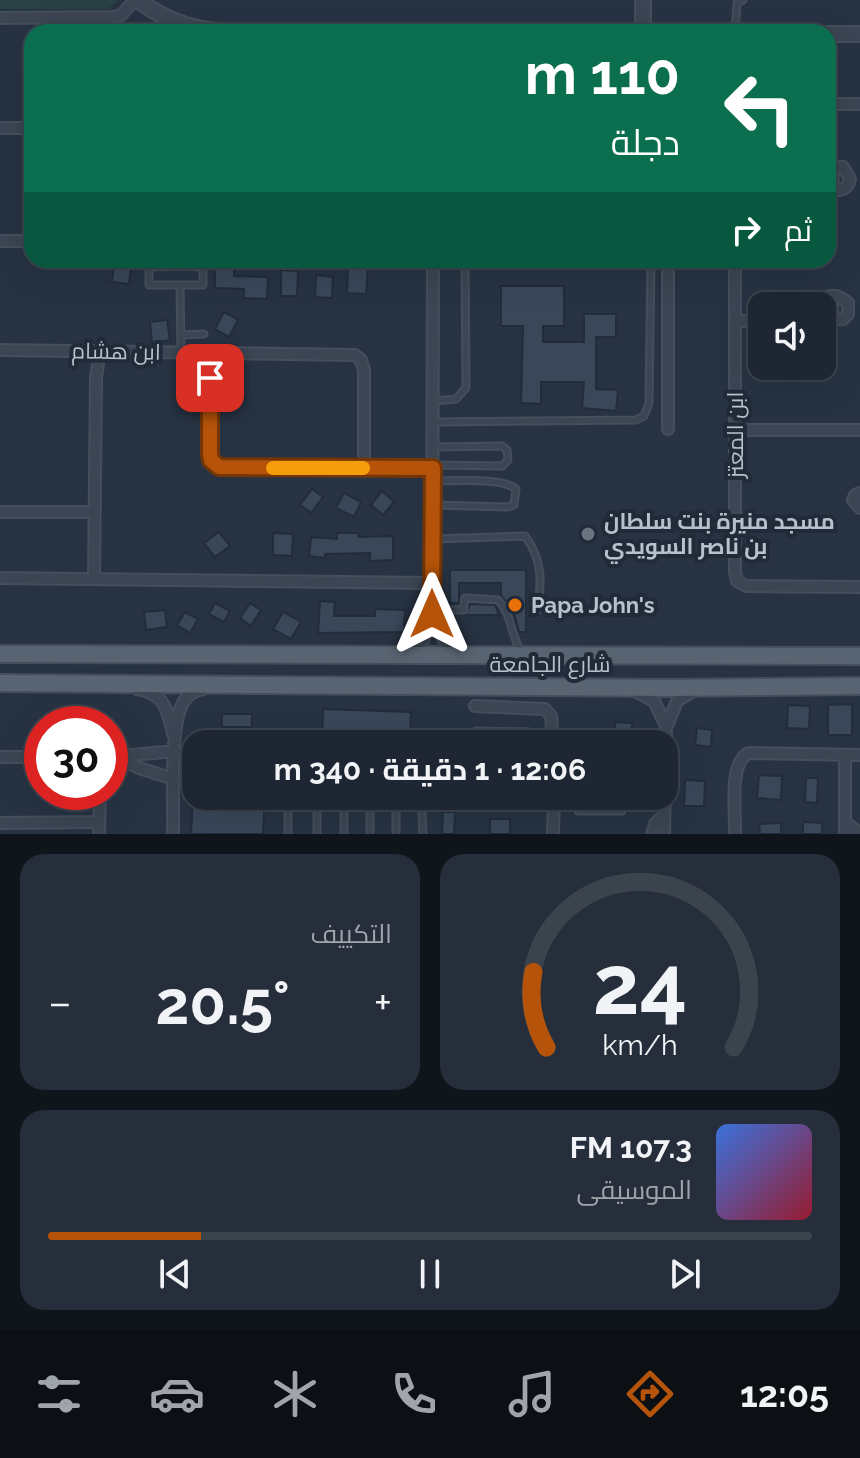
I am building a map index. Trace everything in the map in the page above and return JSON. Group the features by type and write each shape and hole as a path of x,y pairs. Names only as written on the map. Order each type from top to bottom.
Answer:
{"main road":[{"name":"شارع الجامعة","path":"0,654 860,656"},
{"name":"شارع الجامعة","path":"0,683 860,686"}],"street":[{"path":"0,18 113,17 121,15 137,0 158,15 180,24"},
{"path":"643,0 643,24"},
{"path":"836,34 860,34"},
{"path":"836,104 860,104"},
{"path":"0,128 24,128"},
{"path":"836,167 843,167 850,179 847,187 836,189"},
{"path":"0,241 24,241"},
{"path":"402,654 423,641 432,612 433,268"},
{"path":"668,268 668,429"},
{"name":"ابن المعتز","path":"735,268 737,581 746,586 860,587"},
{"path":"836,298 845,301 848,309 843,319 836,320"},
{"path":"735,321 748,321"},
{"name":"ابن هشام","path":"0,350 350,354 359,357 364,370 364,468"},
{"path":"94,578 96,378 100,351"},
{"path":"210,352 210,454 214,464 225,468 433,466"},
{"path":"735,430 860,430"},
{"path":"860,493 853,500 860,508"},
{"path":"0,512 95,512"},
{"path":"0,578 432,583"},
{"path":"432,612 444,641 469,655"},
{"path":"101,683 145,690 160,698 167,709 175,747"},
{"path":"173,834 179,712 187,697 196,691 228,683"},
{"path":"664,834 666,728 672,710 681,698 698,689 719,686"},
{"path":"614,687 647,695 659,708 666,728"},
{"path":"475,706 545,709 551,716 552,730"},
{"path":"128,755 175,747"},
{"path":"735,834 736,769 744,755 860,755"},
{"path":"845,755 845,834"},
{"path":"0,757 24,757"},
{"path":"128,763 174,779"},
{"path":"553,834 554,810"},
{"path":"652,834 655,824 664,815"},
{"path":"845,822 860,834"},
{"path":"0,823 99,828"}],"lane":[{"path":"735,24 735,8 743,0"},
{"path":"149,268 149,284 180,285 203,285 203,268"},
{"path":"433,401 456,399 466,388 465,268"},
{"path":"433,422 636,420 644,416 649,403 651,268"},
{"path":"180,285 181,352"},
{"path":"181,335 204,334"},
{"path":"433,447 502,446 508,452 507,462 502,466 433,466"},
{"path":"433,481 512,485 516,489 516,498 514,505 508,507 433,505"},
{"path":"433,539 525,536 533,547 541,571 537,611"},
{"path":"432,612 464,610 465,598 493,598 507,610 513,639 523,654"},
{"path":"499,610 507,610"},
{"path":"288,834 289,810"},
{"path":"317,810 317,834"},
{"path":"344,810 344,834"},
{"path":"370,810 370,834"},
{"path":"396,810 396,834"},
{"path":"421,810 423,834"},
{"path":"578,810 622,810"}],"green space":[{"path":"0,0 118,1 108,9 0,9"}],"building":[{"path":"114,268 131,268 129,284 112,282"},
{"path":"348,268 368,268 366,294 347,293"},
{"path":"215,269 234,269 234,276 268,277 267,299 244,298 244,289 215,288"},
{"path":"281,270 298,271 297,296 281,296"},
{"path":"316,275 333,277 332,298 315,297"},
{"path":"501,286 564,286 564,326 543,326 543,342 584,342 584,314 616,314 616,337 596,337 596,389 618,390 616,411 582,408 584,382 541,382 541,404 521,403 523,326 501,326"},
{"path":"224,312 238,320 229,337 215,329"},
{"path":"167,320 170,340 152,343 150,322"},
{"path":"312,489 323,497 311,513 300,505"},
{"path":"382,491 394,502 383,515 371,505"},
{"path":"344,493 361,502 354,517 336,508"},
{"path":"219,532 230,546 215,557 204,543"},
{"path":"273,533 293,534 292,556 273,555"},
{"path":"337,533 358,533 359,537 393,536 393,560 370,561 370,553 325,554 325,558 309,556 311,537 337,539"},
{"path":"450,570 526,570 526,632 519,632 514,613 501,595 501,583 459,583 459,603 450,603"},
{"path":"320,601 335,602 334,616 375,616 375,609 405,610 404,632 318,633"},
{"path":"215,603 230,611 224,622 209,614"},
{"path":"250,603 261,610 251,626 240,618"},
{"path":"470,604 495,605 499,615 466,615"},
{"path":"165,610 167,627 146,630 144,612"},
{"path":"185,612 198,619 190,633 177,625"},
{"path":"283,612 301,622 291,639 273,629"},
{"path":"852,704 852,735 828,735 828,705"},
{"path":"788,705 810,706 809,729 787,728"},
{"path":"323,709 411,712 410,730 322,730"},
{"path":"222,714 252,714 252,727 222,727"},
{"path":"615,722 632,723 632,730 615,730"},
{"path":"697,728 712,730 711,747 695,745"},
{"path":"759,775 782,776 781,800 757,798"},
{"path":"806,778 818,778 817,803 805,802"},
{"path":"685,780 705,781 704,806 684,806"},
{"path":"192,810 264,810 263,834 191,834"},
{"path":"443,812 455,812 454,834 442,834"},
{"path":"490,819 510,819 510,834 490,834"},
{"path":"803,822 822,823 822,834 803,834"},
{"path":"781,823 781,834 760,834 759,824"}],"slow traffic":[{"path":"273,468 363,468"}],"place":[{"name":"مسجد منيرة بنت سلطان بن ناصر السويدي","path":"588,534"},
{"name":"Papa John's","path":"515,605"}],"route":[{"path":"210,378 210,454 211,460 219,467 433,468 432,614"}]}
